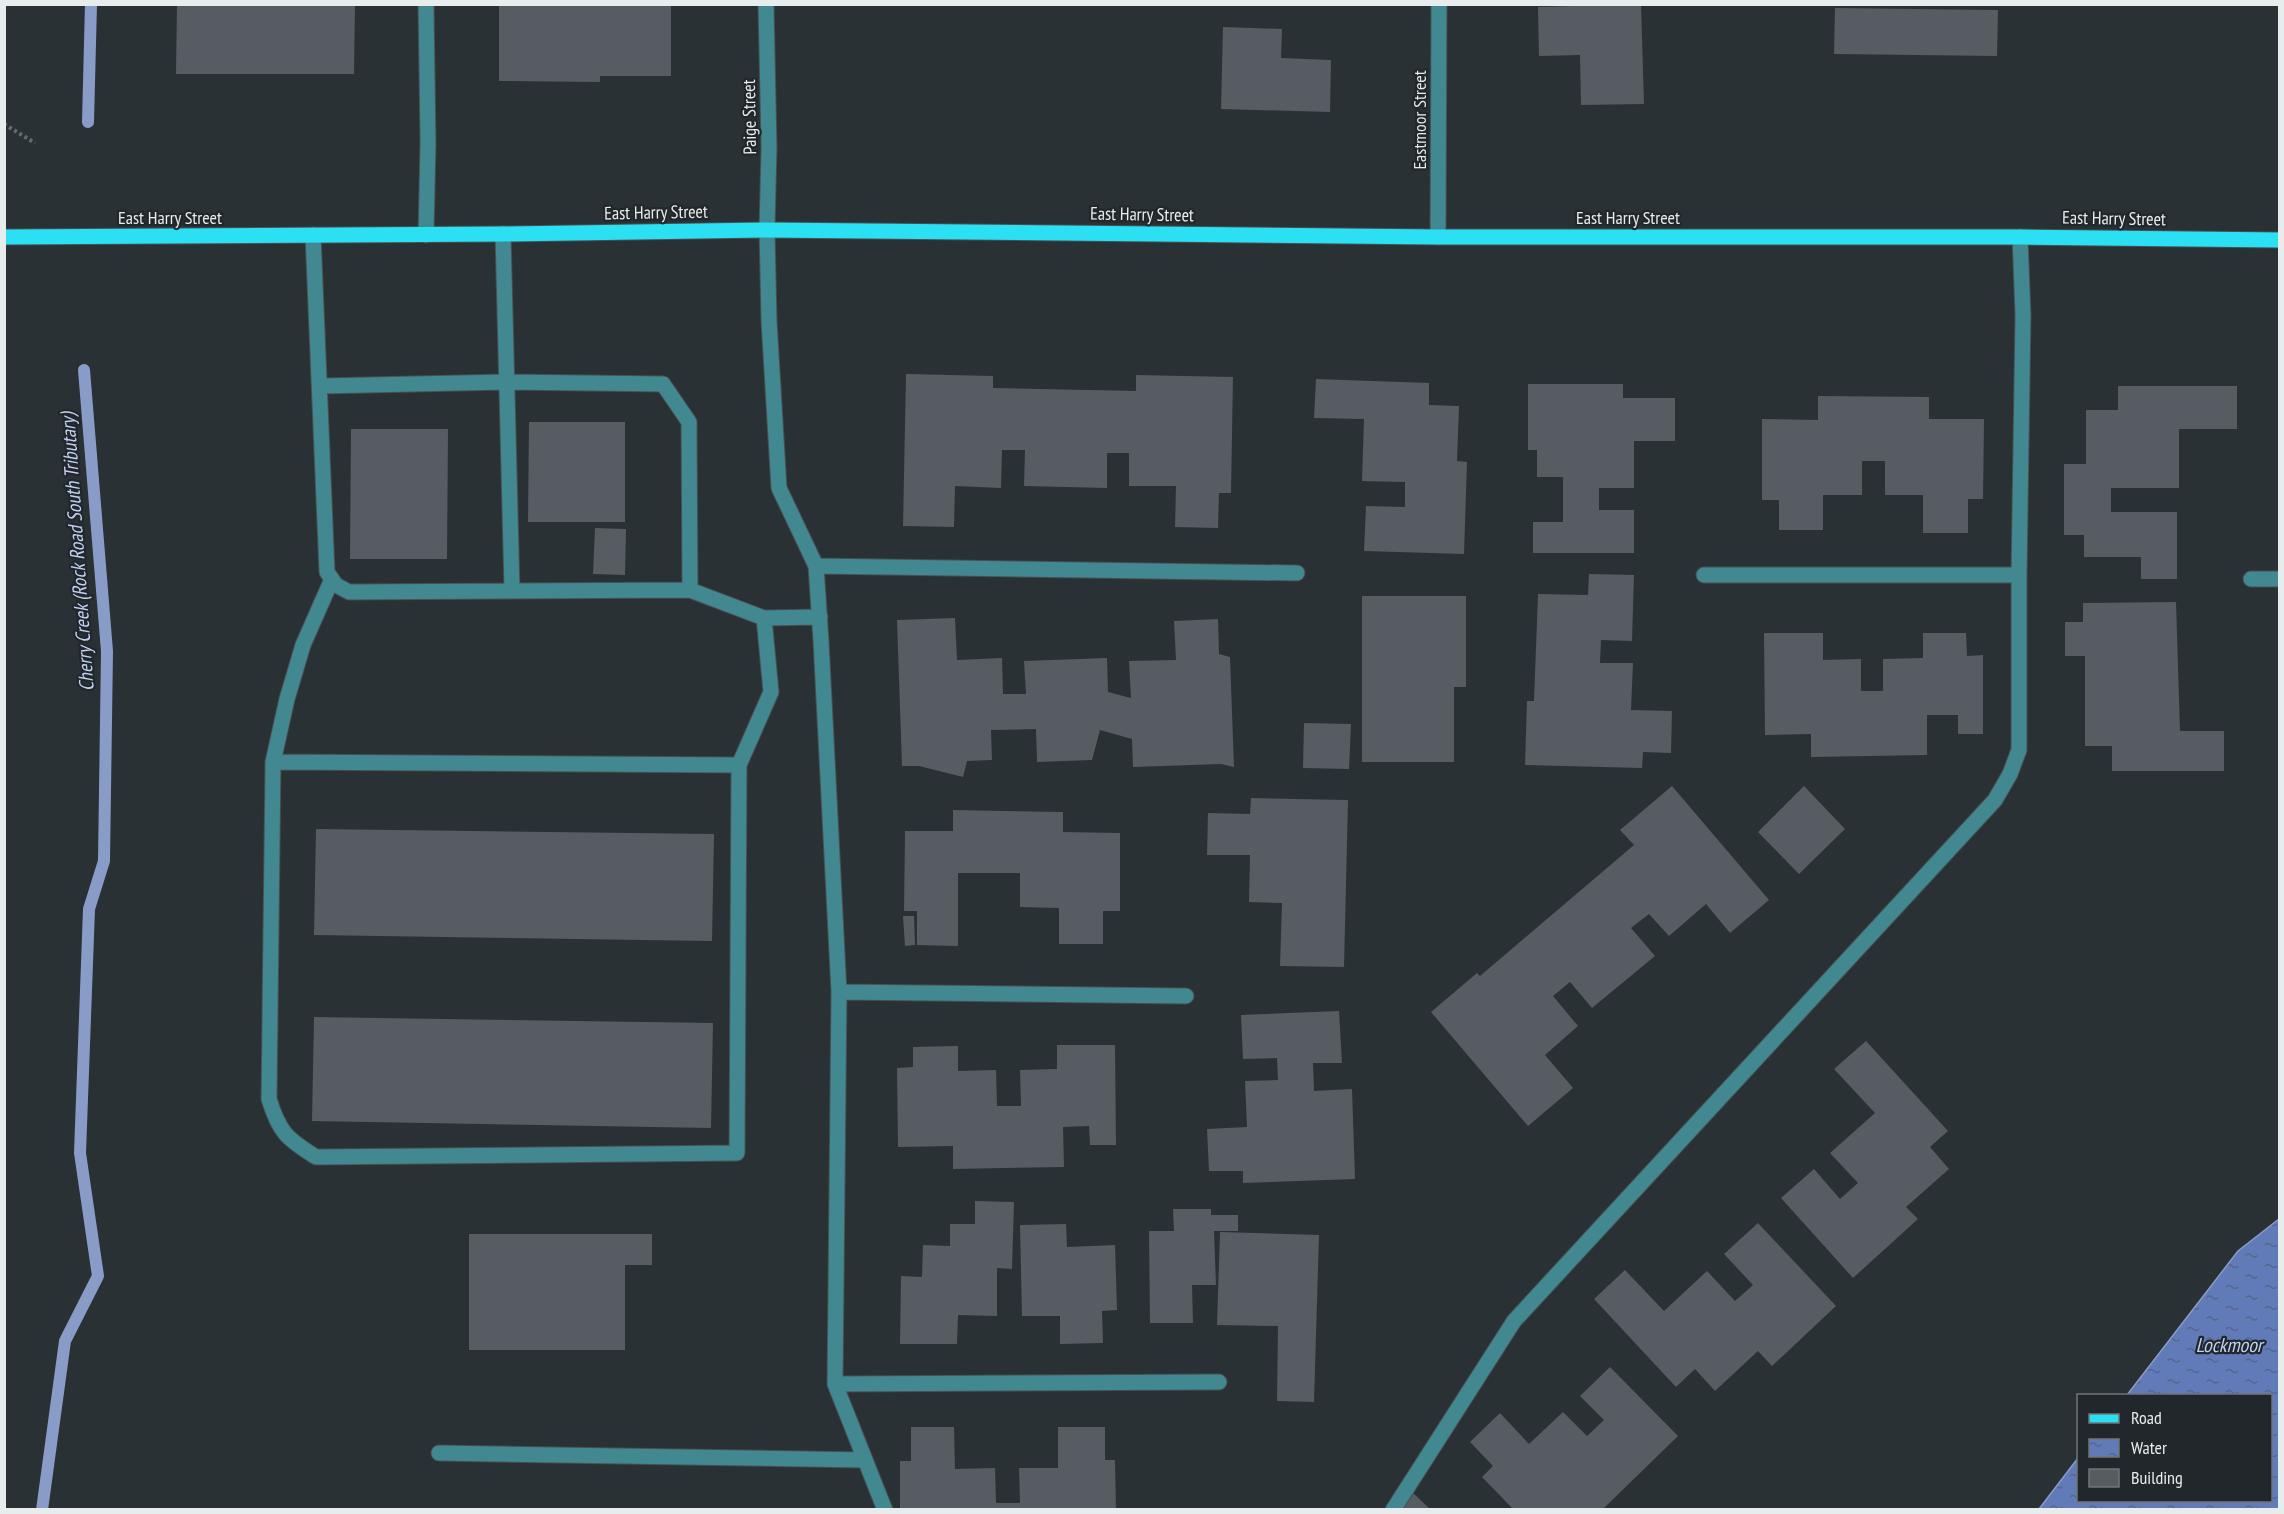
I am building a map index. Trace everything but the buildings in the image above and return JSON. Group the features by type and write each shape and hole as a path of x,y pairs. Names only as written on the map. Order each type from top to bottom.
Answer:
{"main road":[{"name":"East Harry Street","path":"4,237 426,235 766,230 1438,237 2020,237 2280,240"}],"street":[{"path":"426,4 428,142 426,235"},
{"name":"Paige Street","path":"766,4 769,147 766,230 779,488 816,566"},
{"name":"Eastmoor Street","path":"1438,237 1439,4"},
{"path":"503,234 512,590"},
{"path":"314,235 327,572 336,585 349,592 690,590 764,618 820,617"},
{"path":"1393,1509 1514,1320 1995,800 2010,774 2019,750 2023,315 2020,237"},
{"path":"321,386 506,382 663,384 689,422 690,590"},
{"path":"885,1509 835,1384 839,992 816,566 1297,573"},
{"path":"1704,575 2019,575"},
{"path":"332,579 303,645 287,699 273,762 269,1099 275,1119 292,1142 316,1157 737,1152 739,765 771,692 764,618"},
{"path":"2251,579 2280,579"},
{"path":"273,762 739,765"},
{"path":"839,992 1186,996"},
{"path":"835,1384 1219,1382"},
{"path":"439,1453 866,1460"}],"path":[{"path":"4,124 35,143"}],"water":[{"name":"Lockmoor","path":"2279,1219 2279,1509 2039,1509 2077,1459 2077,1502 2272,1502 2272,1394 2128,1394 2238,1251"}],"waterway":[{"path":"88,122 91,4"},
{"name":"Cherry Creek (Rock Road South Tributary)","path":"42,1510 65,1341 98,1276 80,1153 89,909 104,861 107,651 84,370"}]}
